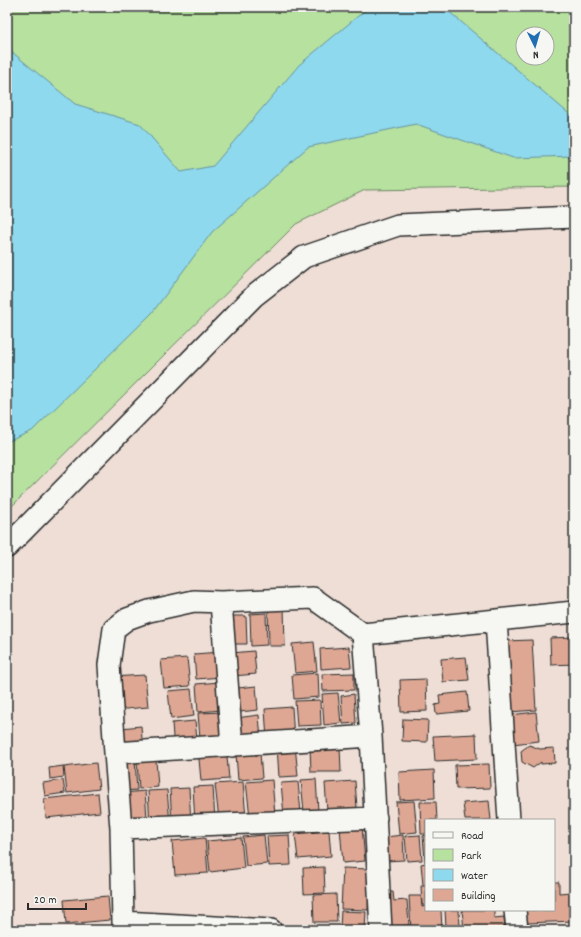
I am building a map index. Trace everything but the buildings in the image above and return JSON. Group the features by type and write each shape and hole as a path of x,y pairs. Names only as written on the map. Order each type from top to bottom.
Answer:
{"street":[{"path":"7,547 254,296 304,258 398,225 574,217"},
{"path":"271,930 123,926 121,828 108,665 114,629 127,619 149,611 194,601 221,602 312,598 363,634 574,612"},
{"path":"221,602 232,746"},
{"path":"496,620 509,819"},
{"path":"363,634 376,818 381,930"},
{"path":"115,753 371,736"},
{"path":"121,828 376,818"},
{"path":"515,911 517,930"}],"green space":[{"path":"7,7 574,7 574,187 365,190 296,224 7,511"}],"water":[{"path":"369,7 442,7 446,9 574,118 574,156 513,158 416,124 308,147 212,232 152,313 32,431 7,442 7,48 75,104 140,124 181,172 213,166 299,65"}]}
